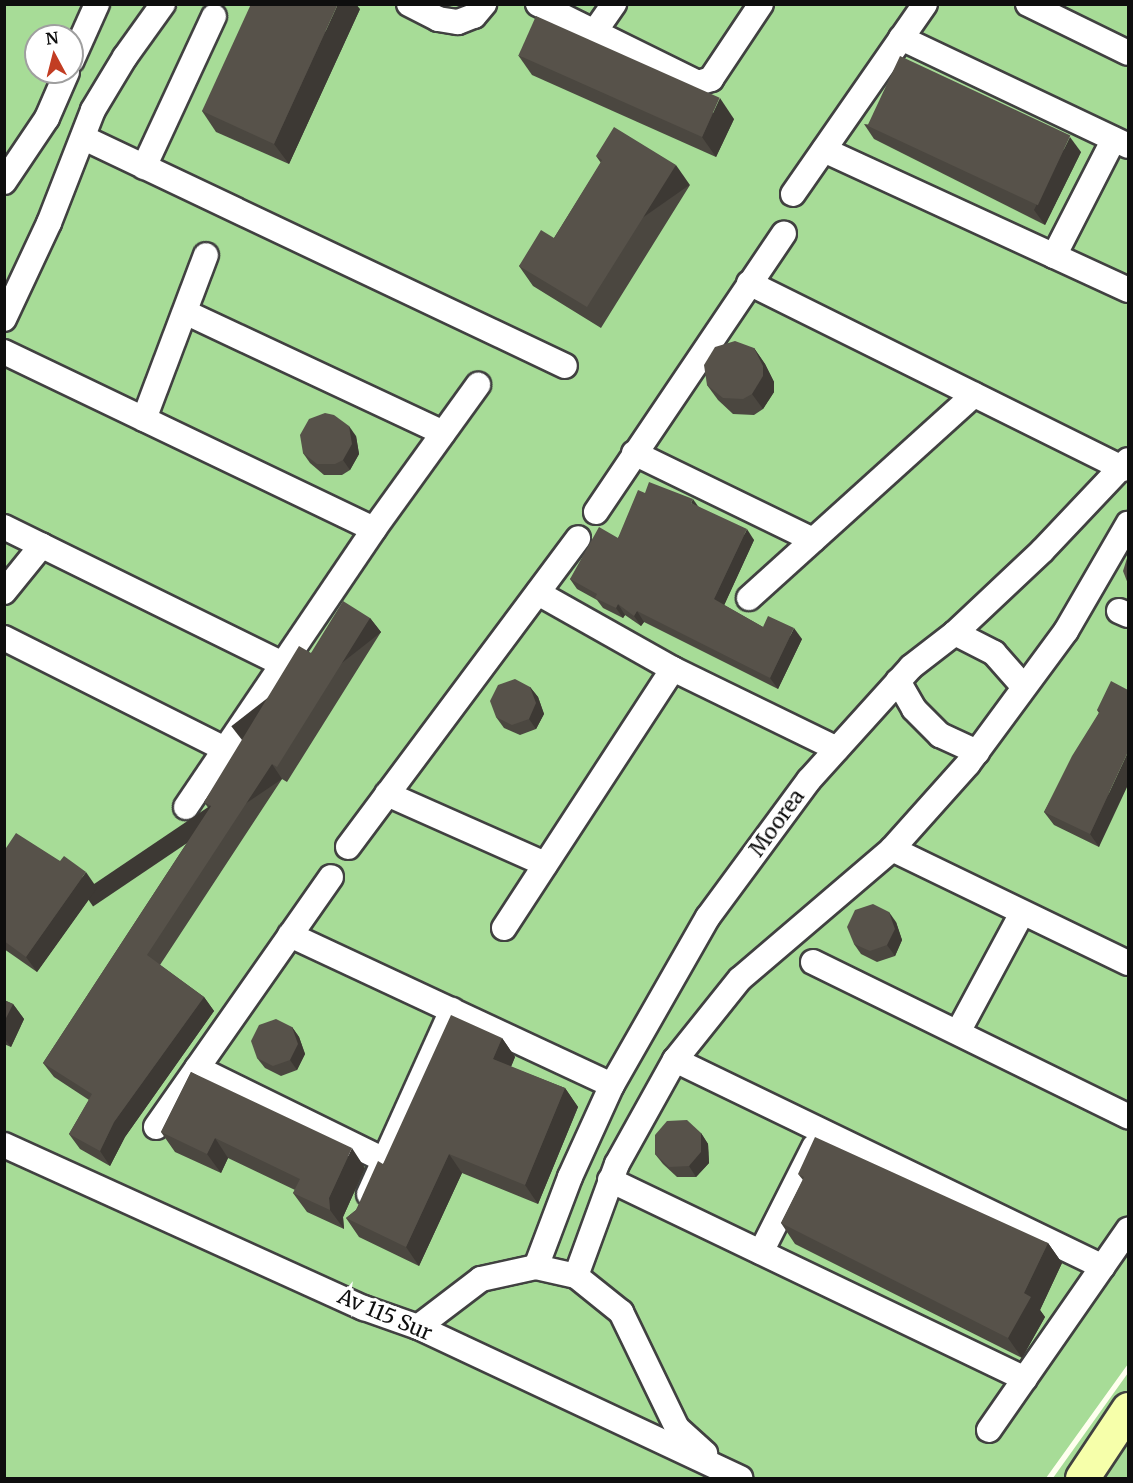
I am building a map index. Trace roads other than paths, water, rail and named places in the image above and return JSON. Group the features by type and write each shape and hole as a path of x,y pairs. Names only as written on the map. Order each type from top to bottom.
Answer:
{"main road":[{"path":"1082,1479 1128,1409"}],"street":[{"path":"84,33 97,4"},
{"path":"5,311 84,138 93,110 124,57 163,4"},
{"path":"409,4 438,19 458,22 474,16 484,4"},
{"path":"538,4 593,34 698,83 711,79 761,4"},
{"path":"593,34 614,4"},
{"path":"793,194 925,4"},
{"path":"1028,4 1128,53"},
{"path":"144,166 214,16"},
{"path":"902,38 1121,142 1054,256"},
{"path":"4,182 47,118 62,84"},
{"path":"84,138 565,366"},
{"path":"824,150 1128,290"},
{"path":"596,512 784,233"},
{"path":"144,419 206,255"},
{"path":"749,283 974,395 1126,464"},
{"path":"184,312 443,433"},
{"path":"4,352 374,529"},
{"path":"186,807 374,529 478,385"},
{"path":"749,598 974,395"},
{"path":"634,453 813,540"},
{"name":"Moorea","path":"536,1267 570,1177 612,1085 708,917 809,780 898,681 955,633 1126,464"},
{"path":"576,1276 607,1188 675,1060 740,979 892,849 977,752 1066,631 1128,524"},
{"path":"4,527 282,664"},
{"path":"348,847 578,538"},
{"path":"4,592 42,545"},
{"path":"538,593 673,669 837,749"},
{"path":"955,633 994,653 1024,687"},
{"path":"4,638 225,748"},
{"path":"504,928 673,669"},
{"path":"898,681 914,709 940,735 977,752"},
{"path":"387,794 545,864"},
{"path":"892,849 1128,963"},
{"path":"156,1127 331,877"},
{"path":"958,1032 1022,913"},
{"path":"290,935 612,1085"},
{"path":"813,962 1128,1116"},
{"path":"361,1213 452,1010"},
{"path":"675,1060 1103,1268"},
{"path":"197,1068 384,1160"},
{"path":"761,1252 821,1132"},
{"name":"Av 115 Sur","path":"4,1145 364,1308 418,1327 732,1475"},
{"path":"570,1177 607,1188 761,1252 1025,1379"},
{"path":"989,1430 1128,1230"},
{"path":"418,1327 481,1279 536,1267 576,1276 621,1312 676,1428 732,1475"}]}
